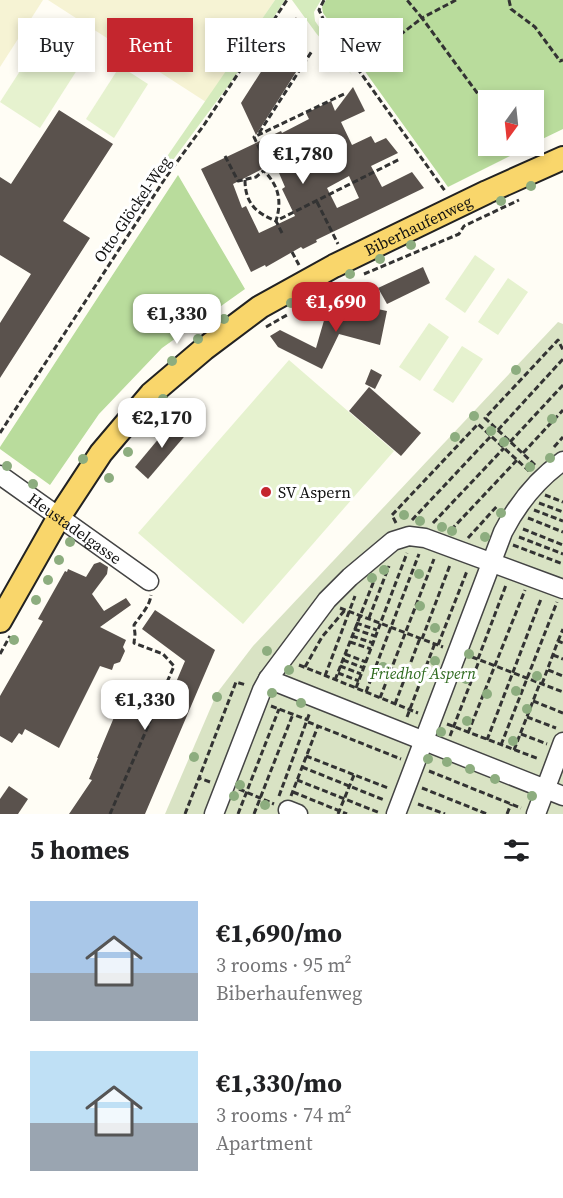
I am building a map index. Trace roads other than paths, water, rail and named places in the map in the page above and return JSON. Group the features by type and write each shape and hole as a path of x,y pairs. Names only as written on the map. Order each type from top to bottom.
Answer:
{"main road":[{"name":"Biberhaufenweg","path":"0,621 59,517 101,453 151,394 204,349 260,307 334,266 563,158"}],"street":[{"path":"401,799 492,563 510,537 514,512 532,500 543,478 563,460"},
{"name":"Heustadelgasse","path":"0,475 149,581"},
{"path":"214,814 263,690 327,600 374,555 393,542 403,540 448,543 550,585"},
{"path":"263,690 316,698 563,796"},
{"path":"536,814 562,740"}],"place":[{"name":"SV Aspern","path":"266,492"}],"park label":[{"name":"Friedhof Aspern","path":"423,673"}]}
